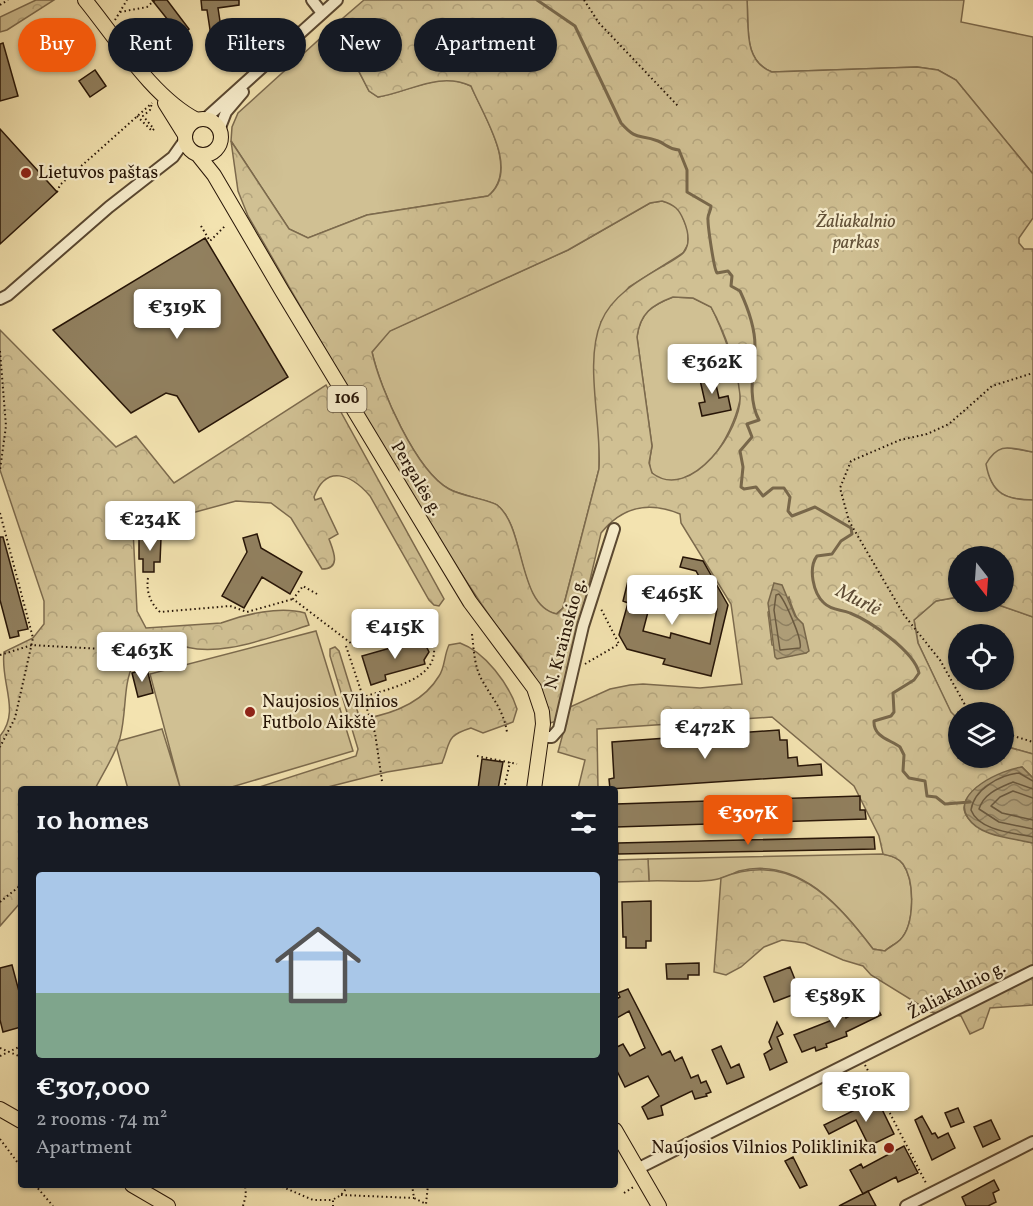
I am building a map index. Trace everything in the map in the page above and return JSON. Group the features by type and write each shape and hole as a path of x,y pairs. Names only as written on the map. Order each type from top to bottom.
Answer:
{"main road":[{"path":"85,0 154,86 177,108 219,130 221,140 217,149 208,154 196,154 154,86"},
{"path":"185,138 189,126 201,120"},
{"name":"Pergalės g.","path":"217,149 219,173 226,194"},
{"name":"Pergalės g.","path":"196,154 226,194 458,582 534,688 542,712 542,738 534,786"},
{"path":"0,1109 18,1119"},
{"path":"618,1135 659,1206"},
{"path":"137,1188 168,1206"}],"street":[{"path":"312,0 322,13"},
{"path":"306,28 338,0"},
{"path":"201,120 258,72"},
{"path":"219,130 226,112 259,72"},
{"path":"0,299 8,295 109,207 173,157 185,138"},
{"path":"173,157 196,154"},
{"name":"N. Krainskio g.","path":"542,738 552,737 559,729 593,593 614,529"},
{"name":"Žaliakalnio g.","path":"639,1168 1033,971"},
{"path":"906,1206 1033,1142"}],"path":[{"path":"0,5 8,0"},
{"path":"117,18 127,0"},
{"path":"120,12 147,7 154,0"},
{"path":"584,0 599,23 678,106"},
{"path":"57,192 60,185 137,116 152,103 150,110 143,116 154,129 153,131 137,116"},
{"path":"201,226 210,241 226,225"},
{"path":"0,351 6,426 0,470"},
{"path":"963,702 940,660 904,615 849,521 840,488 850,462 900,440 927,434 949,424 992,386 1033,373"},
{"path":"0,513 33,638 15,718 0,747"},
{"path":"148,578 147,589 154,606 160,612 230,606 247,612 293,599 303,586 317,594"},
{"path":"585,664 619,644 593,593"},
{"path":"293,599 352,644"},
{"path":"363,697 411,681 431,665 435,656 435,644 424,623"},
{"path":"472,634 476,665 482,680 504,713 507,732"},
{"path":"0,655 32,645 122,650"},
{"path":"346,646 375,733 382,781"},
{"path":"1014,736 1033,742"},
{"path":"477,756 518,764"},
{"path":"505,786 510,762"},
{"path":"0,902 18,887"},
{"path":"0,1048 18,1056"},
{"path":"0,1056 18,1048"},
{"path":"866,1066 931,1193"},
{"path":"0,1139 18,1163"},
{"path":"624,1193 636,1186"},
{"path":"37,1188 52,1206"},
{"path":"243,1206 245,1188"},
{"path":"285,1188 313,1200 333,1200 347,1188"},
{"path":"412,1188 414,1198"},
{"path":"341,1195 414,1198 426,1204 428,1188"},
{"path":"333,1200 333,1206"}],"green space":[{"path":"36,0 54,0 26,18 18,18 18,23 0,32 0,17"},
{"name":"Žaliakalnio parkas","path":"364,0 747,0 749,42 756,60 763,67 772,72 917,67 938,70 956,80 1033,174 1033,218 1019,238 1019,243 1024,249 1033,249 1033,452 1011,448 1001,449 986,464 992,482 1001,493 1023,500 1033,500 1033,617 1014,610 1014,546 948,546 948,599 936,601 914,620 918,643 948,706 948,768 1014,768 1014,749 1033,754 1033,778 1022,767 985,782 975,789 965,801 965,812 971,821 982,828 1033,843 1033,1005 990,1008 983,1028 970,1034 961,1016 931,1012 871,975 863,966 805,943 782,940 764,947 741,967 726,975 714,972 721,878 746,871 769,870 790,875 809,884 843,912 873,949 885,951 900,940 905,933 911,914 910,881 907,872 899,860 883,854 879,836 854,786 772,717 597,729 598,786 579,786 585,760 558,752 570,707 610,689 630,685 700,688 742,684 731,604 681,523 680,514 647,507 618,517 601,533 557,721 550,723 542,693 530,670 479,601 400,476 248,216 238,191 231,141 289,229 308,238 367,215 488,196 497,185 501,172 496,142 471,86 459,82 436,82 378,97 369,91 359,72 402,72 402,18 343,18","holes":["662,201 678,210 687,229 688,245 684,252 637,282 620,296 606,312 596,338 594,375 599,469 563,608 557,614 544,608 535,597 528,582 513,530 497,505 449,489 424,465 391,407 372,352 390,331 568,250 650,203","673,297 693,298 711,307 730,350 740,395 739,409 724,442 712,458 698,470 683,478 667,480 652,473 649,463 652,446 637,337 639,329 648,311","789,597 804,635 808,650 806,653 772,645 768,612"]},
{"path":"747,0 964,0 961,22 1033,37 1033,174 956,80 938,70 917,67 772,72 763,67 756,60 749,42"},
{"path":"318,40 318,72 359,72 369,91 378,97 436,81 447,80 471,86 496,142 501,172 497,185 488,196 367,215 308,238 289,229 231,141 232,127 238,113 283,72 306,72 306,51"},
{"path":"662,201 673,204 680,211 688,230 688,244 683,253 629,287 601,322 599,469 563,608 556,614 543,608 534,596 527,581 513,530 497,505 449,489 424,465 391,407 372,352 389,331 568,250 650,203"},
{"path":"673,297 693,298 711,307 735,367 740,400 726,438 707,463 684,478 666,481 658,479 650,467 652,446 637,337 641,322 648,311"},
{"path":"0,330 116,447 136,436 174,483 326,385 444,599 439,606 429,600 370,496 355,482 339,476 332,476 325,480 314,497 315,500 321,498 338,534 329,539 335,558 332,566 328,568 322,569 291,518 271,503 236,501 133,529 137,611 146,628 221,623 252,614 285,610 305,613 309,625 240,646 203,649 187,647 172,641 154,647 141,655 133,665 128,678 118,744 97,786 18,786 18,905 0,926 0,736 9,717 4,652 33,638 44,624 44,601 0,470"},
{"path":"1004,447 1033,452 1033,500 1023,500 1000,493 991,482 985,464 992,452"},
{"path":"948,599 948,612 1014,610 1033,617 1033,754 1014,749 1014,702 948,702 948,707 918,643 914,620 936,601"},
{"name":"Naujosios Vilnios Futbolo Aikštė","path":"316,631 353,751 235,786 180,786 150,674"},
{"path":"460,643 469,647 495,670 508,689 517,709 513,722 483,733 471,728 457,734 450,741 442,763 387,772 332,786 262,786 356,756 358,749 330,656 330,649 335,647 339,651 359,716 363,719 385,714 416,700 441,673 449,645"},
{"name":"Naujosios Vilnios Futbolo Aikštė","path":"162,729 180,786 127,786 115,742"},
{"path":"883,854 896,858 903,864 910,881 912,903 905,933 900,940 885,951 873,949 847,917 816,889 799,878 781,871 761,868 739,871 705,881 649,881 648,859"},
{"path":"648,859 649,881 618,882 618,860"}],"water":[{"path":"774,583 782,585 795,616 803,624 809,651 806,653 777,659 775,657 768,603"},
{"path":"1022,767 1033,778 1033,843 997,836 980,829 968,818 964,808 966,799 972,791 992,777"}],"building":[{"path":"152,0 167,0 181,18 166,18"},
{"path":"201,0 239,0 239,5 218,8 220,18 208,18 207,10 202,10"},
{"path":"3,43 18,96 0,101 0,44"},
{"path":"96,71 106,86 90,97 79,81"},
{"path":"0,129 57,192 0,244"},
{"path":"205,238 288,377 199,432 177,396 166,393 131,413 53,330"},
{"path":"712,367 719,398 728,396 731,410 702,416 699,403 705,402 698,371"},
{"path":"257,534 261,548 302,572 290,594 262,577 244,608 222,596 247,552 243,538"},
{"path":"0,537 3,537 28,629 18,631 19,636 10,638 0,600"},
{"path":"139,537 161,538 160,562 154,562 154,572 143,572 143,559 139,559"},
{"path":"683,557 703,561 728,605 711,676 663,664 665,659 627,649 619,635 628,603 623,601 628,581 659,589 654,610 649,608 643,631 670,638 671,633 710,644 717,609 696,571 680,567"},
{"path":"417,636 418,642 425,644 429,652 424,660 425,664 385,675 386,680 371,685 362,656 401,645 400,641"},
{"path":"147,669 153,693 138,697 132,673"},
{"path":"779,730 780,740 787,740 788,758 797,757 798,766 821,764 822,775 618,788 618,786 610,786 609,779 614,778 612,742"},
{"path":"482,759 503,762 499,786 478,786"},
{"path":"860,796 860,810 865,810 866,819 618,827 618,804"},
{"path":"874,837 875,849 618,854 618,843"},
{"path":"651,901 651,941 646,941 646,948 626,948 626,937 623,937 622,902"},
{"path":"699,963 699,975 688,975 688,979 667,979 666,964"},
{"path":"12,965 18,988 18,1028 3,1032 0,1020 0,968"},
{"path":"790,967 800,992 774,1002 764,977"},
{"path":"628,989 662,1055 670,1051 675,1061 682,1057 691,1078 698,1075 701,1083 706,1081 711,1092 706,1094 707,1096 695,1099 692,1091 661,1106 663,1115 648,1119 642,1107 659,1096 648,1076 625,1087 618,1073 618,1046 623,1044 630,1056 645,1048 629,1011 618,1017 618,998 620,997 618,993"},
{"path":"875,1003 881,1015 846,1032 847,1036 826,1044 827,1047 816,1051 815,1047 802,1052 794,1035 845,1015 846,1018"},
{"path":"777,1022 783,1034 777,1037 787,1062 770,1070 764,1054 772,1049 769,1042"},
{"path":"721,1046 731,1068 739,1064 744,1077 727,1084 712,1050"},
{"path":"877,1099 894,1134 869,1146 856,1120 829,1134 824,1125"},
{"path":"958,1108 964,1122 951,1127 945,1113"},
{"path":"922,1116 932,1134 935,1133 938,1138 948,1133 955,1148 932,1160 915,1120"},
{"path":"991,1120 1000,1139 983,1147 974,1127"},
{"path":"904,1146 918,1173 898,1182 896,1177 863,1194 850,1170 861,1164 863,1168"},
{"path":"793,1157 807,1185 800,1188 785,1161"},
{"path":"994,1180 999,1190 993,1193 996,1202 988,1206 966,1206 962,1197"},
{"path":"868,1191 876,1206 839,1206"}],"waterway":[{"name":"Murlė","path":"537,0 575,26 621,123 635,135 679,150 687,170 687,192 711,206 708,224 716,270 717,273 728,271 732,276 731,286 740,291 743,297 755,339 752,393 759,420 747,424 752,437 740,451 743,467 741,487 744,489 756,487 763,496 773,488 784,488 790,497 788,511 792,516 815,507 851,528 852,534 841,541 832,554 817,556 814,561 812,574 817,593 827,606 859,617 890,638 909,655 919,673 914,680 893,693 894,712 891,716 874,721 876,731 900,747 904,755 903,771 909,778 925,781 927,796 936,797 945,804 970,802"}],"place":[{"name":"Lietuvos paštas","path":"26,173"},
{"name":"Naujosios Vilnios Futbolo Aikštė","path":"250,712"},
{"name":"Naujosios Vilnios Poliklinika","path":"889,1148"}]}
